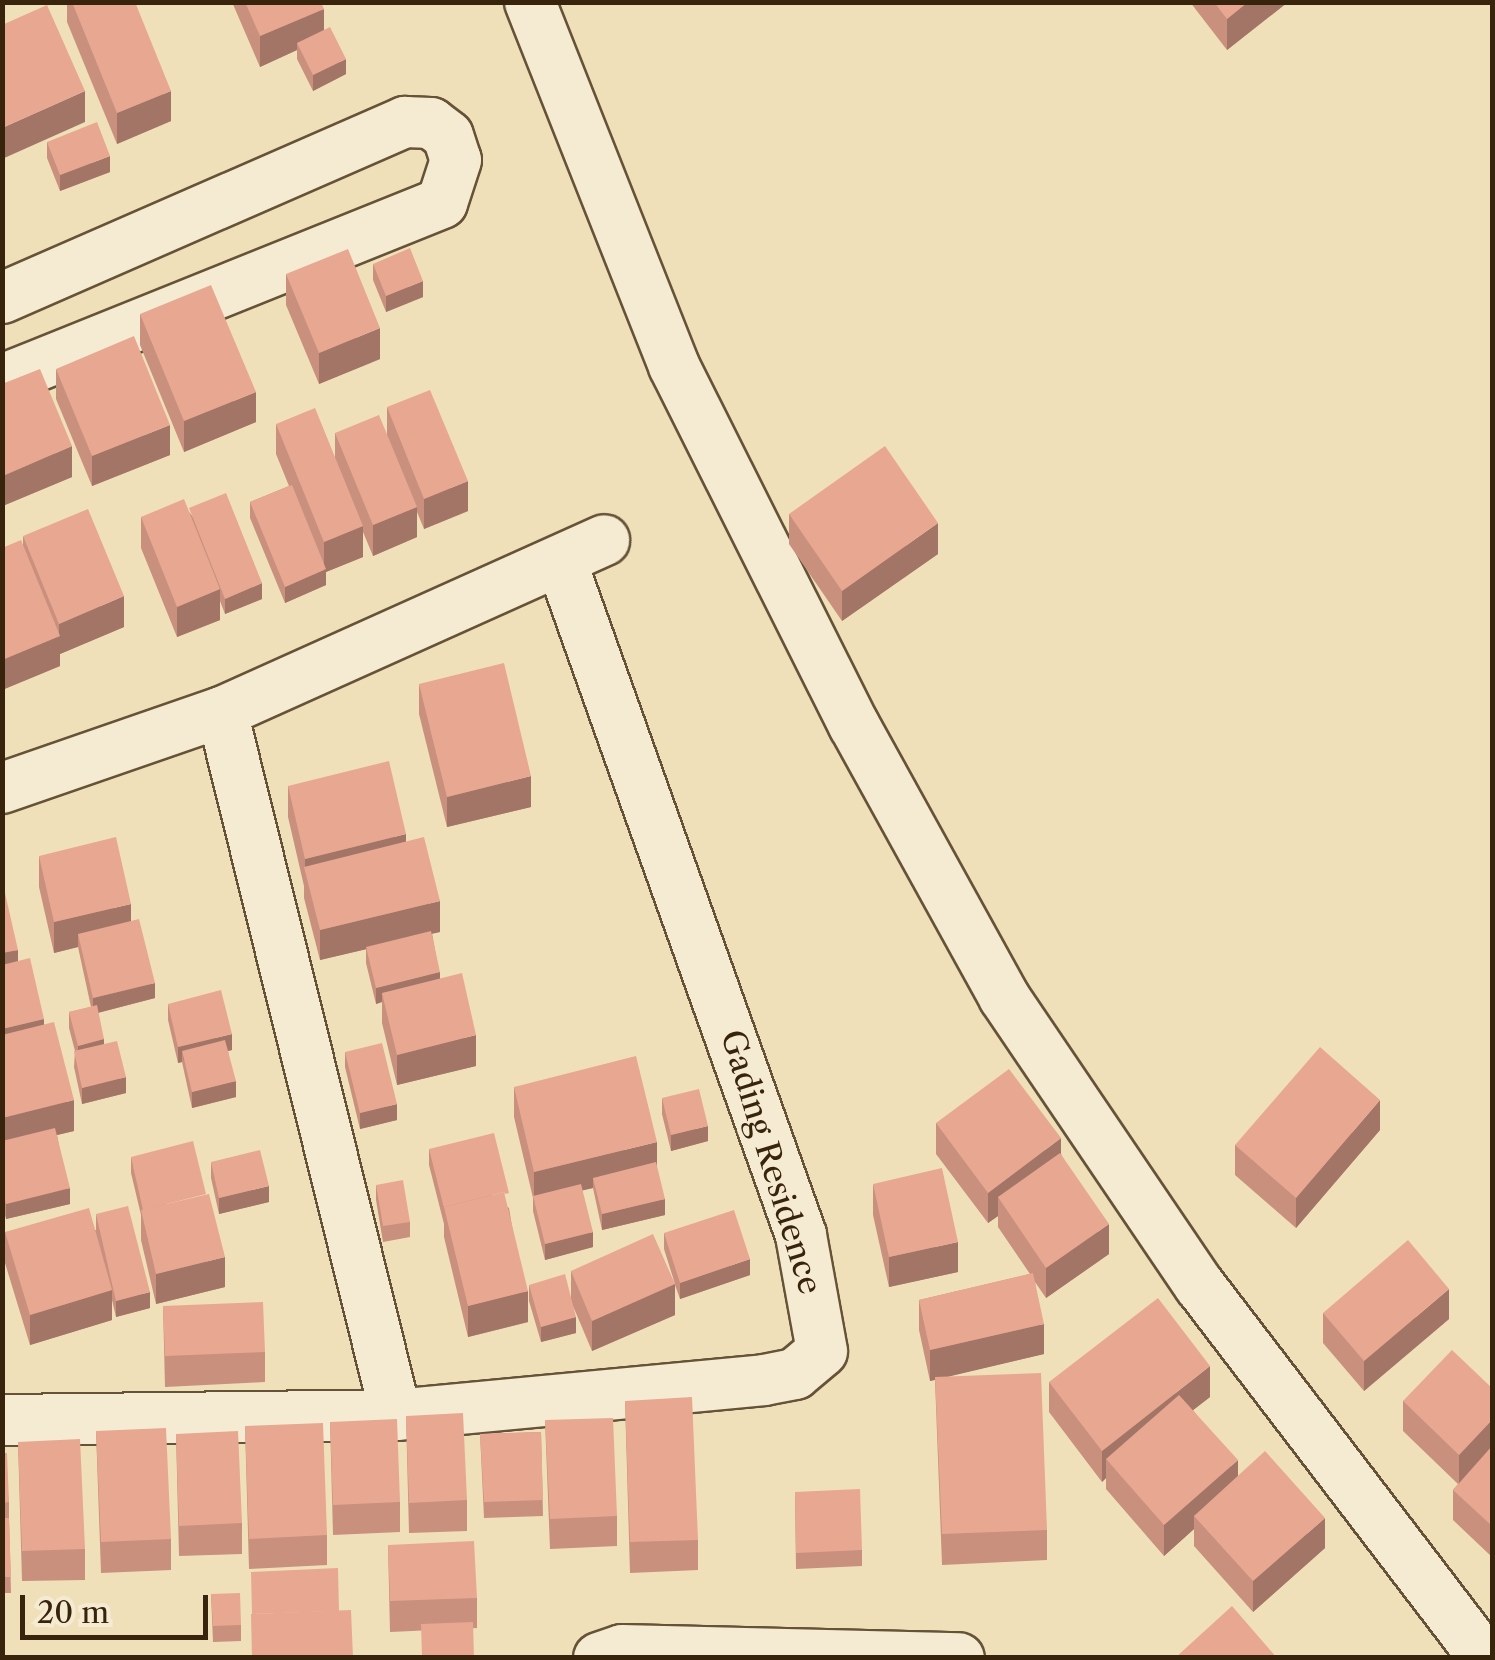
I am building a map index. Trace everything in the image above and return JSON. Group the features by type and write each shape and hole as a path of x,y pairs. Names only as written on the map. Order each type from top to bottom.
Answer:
{"street":[{"path":"530,2 674,366 854,724 1004,998 1200,1286 1484,1658"},
{"path":"2,298 405,122 431,123 448,136 456,160 442,203 6,370"},
{"name":"Gading Residence","path":"2,788 222,712 583,552 801,1236 822,1351 794,1374 764,1380 396,1414 2,1420"},
{"path":"222,712 396,1414"},
{"path":"599,1658 622,1650 959,1658"}],"building":[{"path":"72,2 135,2 171,91 117,113"},
{"path":"245,2 321,2 324,9 260,36"},
{"path":"1214,2 1248,2 1227,19"},
{"path":"47,5 85,91 2,128 2,25"},
{"path":"330,27 346,59 313,75 297,43"},
{"path":"97,122 110,156 60,175 47,142"},
{"path":"410,248 423,281 386,296 373,264"},
{"path":"348,249 380,328 319,353 286,274"},
{"path":"211,285 256,392 184,421 140,314"},
{"path":"134,336 170,425 92,456 56,369"},
{"path":"40,369 72,446 5,475 2,384"},
{"path":"430,390 468,481 424,499 387,407"},
{"path":"315,408 363,526 324,542 276,424"},
{"path":"379,415 417,507 373,525 335,433"},
{"path":"885,446 938,523 842,591 789,514"},
{"path":"292,485 326,569 285,587 250,502"},
{"path":"226,493 262,583 225,599 189,508"},
{"path":"184,499 220,589 177,607 141,517"},
{"path":"88,509 124,596 59,624 23,536"},
{"path":"21,540 60,636 2,660 2,548"},
{"path":"504,663 531,776 447,797 419,684"},
{"path":"389,761 406,834 305,859 288,786"},
{"path":"116,837 131,904 54,922 39,856"},
{"path":"424,837 440,901 320,930 304,867"},
{"path":"2,893 18,950 2,953"},
{"path":"139,919 155,983 93,998 78,934"},
{"path":"431,931 440,972 376,988 366,947"},
{"path":"30,958 44,1019 2,1029 2,965"},
{"path":"462,973 476,1035 397,1055 382,993"},
{"path":"221,990 232,1034 178,1047 168,1004"},
{"path":"97,1005 104,1039 78,1046 69,1012"},
{"path":"54,1022 74,1100 2,1118 2,1035"},
{"path":"225,1040 236,1081 192,1092 182,1051"},
{"path":"117,1041 126,1077 82,1088 74,1051"},
{"path":"382,1043 397,1104 360,1113 345,1052"},
{"path":"1320,1047 1380,1100 1296,1198 1235,1145"},
{"path":"636,1056 657,1142 534,1172 514,1087"},
{"path":"1009,1069 1061,1138 988,1193 936,1123"},
{"path":"699,1089 708,1126 671,1135 662,1098"},
{"path":"55,1128 70,1188 6,1204 2,1141"},
{"path":"494,1133 509,1193 444,1208 429,1149"},
{"path":"193,1141 206,1194 143,1210 131,1157"},
{"path":"260,1150 269,1186 219,1198 211,1162"},
{"path":"1060,1153 1109,1224 1046,1268 998,1197"},
{"path":"656,1162 665,1199 602,1214 593,1178"},
{"path":"942,1168 958,1242 889,1257 873,1184"},
{"path":"403,1180 410,1222 383,1226 376,1185"},
{"path":"581,1184 593,1232 545,1244 533,1196"},
{"path":"504,1192 528,1291 468,1306 444,1207"},
{"path":"209,1194 225,1257 156,1274 141,1210"},
{"path":"128,1206 150,1292 116,1301 96,1214"},
{"path":"89,1208 112,1290 30,1315 5,1232"},
{"path":"734,1210 750,1259 680,1283 664,1233"},
{"path":"653,1234 675,1284 592,1321 571,1271"},
{"path":"1408,1240 1449,1289 1364,1361 1323,1313"},
{"path":"1033,1273 1044,1324 930,1350 919,1300"},
{"path":"565,1274 576,1317 541,1327 529,1285"},
{"path":"1158,1298 1210,1366 1102,1451 1049,1382"},
{"path":"263,1302 265,1352 165,1356 163,1306"},
{"path":"1452,1350 1492,1388 1492,1420 1459,1455 1403,1401"},
{"path":"1041,1373 1047,1530 942,1534 935,1377"},
{"path":"1179,1395 1238,1460 1164,1525 1106,1459"},
{"path":"692,1397 698,1540 630,1542 625,1401"},
{"path":"463,1413 467,1500 409,1503 406,1416"},
{"path":"613,1418 617,1516 550,1519 545,1420"},
{"path":"397,1419 400,1502 333,1505 330,1422"},
{"path":"323,1423 327,1535 249,1539 245,1426"},
{"path":"166,1428 171,1539 101,1542 96,1431"},
{"path":"238,1431 242,1523 179,1526 176,1434"},
{"path":"541,1432 543,1500 484,1502 480,1434"},
{"path":"80,1439 85,1549 22,1551 18,1442"},
{"path":"1492,1446 1492,1526 1453,1490"},
{"path":"1265,1451 1325,1518 1253,1581 1194,1516"},
{"path":"2,1453 7,1453 9,1502 2,1503"},
{"path":"860,1489 862,1550 796,1553 795,1492"},
{"path":"2,1518 9,1518 11,1577 2,1577"},
{"path":"474,1541 477,1598 390,1601 388,1545"},
{"path":"338,1568 339,1611 252,1614 251,1572"},
{"path":"240,1593 241,1625 213,1626 211,1594"},
{"path":"1232,1606 1277,1658 1175,1658"},
{"path":"351,1610 353,1658 252,1658 251,1614"},
{"path":"473,1622 474,1658 422,1658 421,1624"}]}
